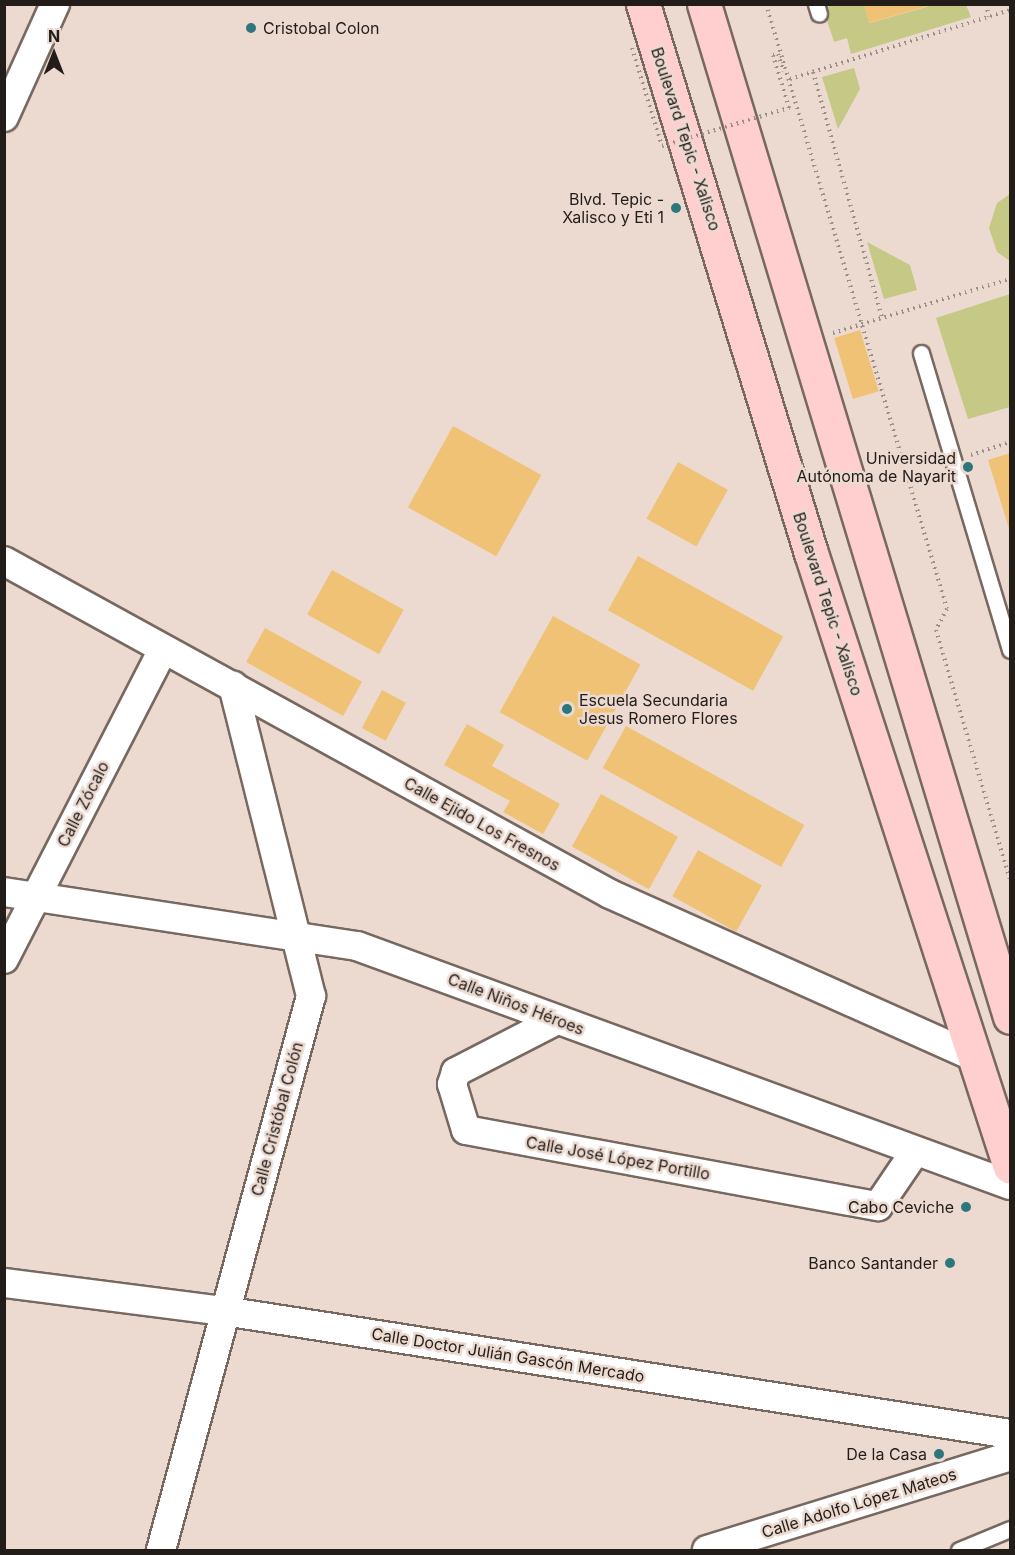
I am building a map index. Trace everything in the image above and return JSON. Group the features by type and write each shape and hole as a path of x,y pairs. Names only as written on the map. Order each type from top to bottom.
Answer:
{"main road":[{"name":"Boulevard Tepic - Xalisco","path":"643,4 710,210 811,553 1011,1167"},
{"path":"704,4 1011,1017"}],"street":[{"path":"4,117 56,4"},
{"name":"Calle Ejido Los Fresnos","path":"4,561 610,894 975,1057"},
{"name":"Calle Zócalo","path":"4,959 163,649"},
{"name":"Calle Cristóbal Colón","path":"161,1551 224,1311 311,996 298,936 233,686"},
{"name":"Calle Niños Héroes","path":"4,892 357,946 914,1153 1011,1185"},
{"name":"Calle José López Portillo","path":"557,1020 456,1072 452,1084 466,1130 878,1206 914,1153"},
{"name":"Calle Doctor Julián Gascón Mercado","path":"4,1283 224,1311 1011,1434"},
{"name":"Calle Adolfo López Mateos","path":"707,1551 1010,1457"}],"lane":[{"path":"921,352 1011,650"},
{"path":"959,1551 1011,1529"}],"path":[{"path":"766,4 786,71"},
{"path":"986,4 989,17"},
{"path":"790,79 1011,10"},
{"path":"632,48 662,146 789,108 772,55 778,54 790,79 947,609 936,630 1011,880"},
{"path":"813,72 882,318"},
{"path":"806,340 1011,279"},
{"path":"953,460 1011,442"}],"green space":[{"path":"822,5 864,5 870,23 933,5 966,5 971,17 851,54 847,38 834,42"},
{"path":"854,68 860,89 838,129 822,77"},
{"path":"1010,194 1010,261 997,252 989,228 997,203"},
{"path":"867,242 910,265 917,290 884,299"},
{"path":"1010,294 1010,407 968,419 936,318"}],"building":[{"path":"864,4 931,4 931,5 869,23"},
{"path":"860,330 879,391 853,399 834,338"},
{"path":"453,426 541,475 496,556 408,507"},
{"path":"1010,453 1010,532 988,460"},
{"path":"678,462 728,490 696,546 646,519"},
{"path":"638,556 783,636 753,691 608,610"},
{"path":"332,570 404,610 379,654 307,615"},
{"path":"553,616 640,664 587,761 500,712"},
{"path":"265,628 362,682 343,716 246,662"},
{"path":"382,690 406,703 386,741 362,728"},
{"path":"467,724 504,745 492,766 560,804 543,834 503,812 510,801 444,765"},
{"path":"626,726 804,825 781,867 603,768"},
{"path":"601,794 678,837 649,889 572,846"},
{"path":"698,850 762,885 736,932 672,896"}],"place":[{"name":"Cristobal Colon","path":"251,28"},
{"name":"Blvd. Tepic - Xalisco y Eti 1","path":"676,208"},
{"name":"Universidad Autónoma de Nayarit","path":"968,467"},
{"name":"Escuela Secundaria Jesus Romero Flores","path":"567,709"},
{"name":"Cabo Ceviche","path":"966,1207"},
{"name":"Banco Santander","path":"950,1263"},
{"name":"De la Casa","path":"939,1454"}]}
